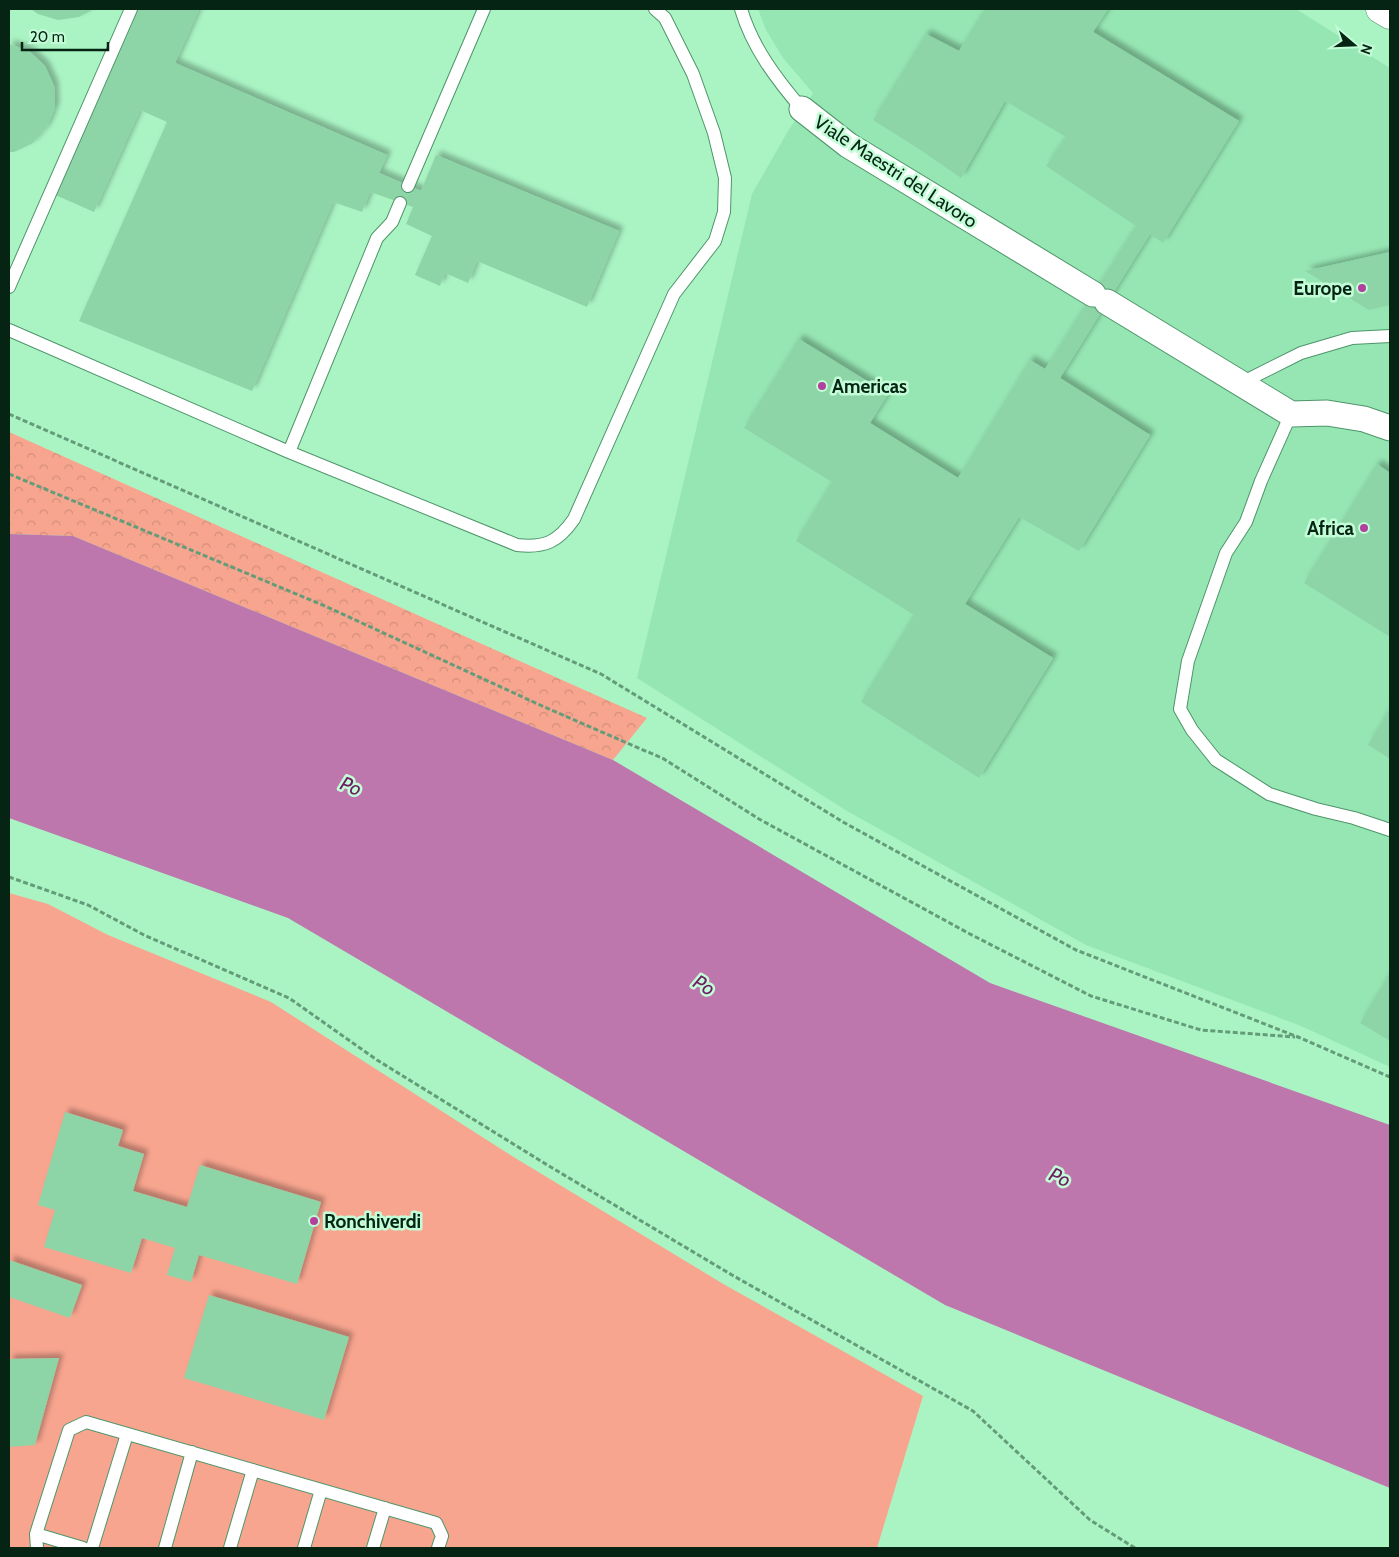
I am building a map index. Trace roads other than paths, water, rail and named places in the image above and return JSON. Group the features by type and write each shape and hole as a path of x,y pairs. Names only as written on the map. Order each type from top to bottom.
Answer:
{"main road":[{"path":"1380,9 1390,15"}],"street":[{"name":"Viale Maestri del Lavoro","path":"802,110 848,145 1291,414"},
{"path":"1291,414 1327,413 1364,420 1390,428"}],"lane":[{"path":"9,287 131,9"},
{"path":"408,186 484,9"},
{"path":"9,330 289,452 517,545 534,547 550,543 564,533 574,519 674,294 715,241 724,212 725,178 714,133 693,74 665,18 655,9"},
{"name":"Viale Maestri del Lavoro","path":"741,9 768,66 802,110"},
{"path":"289,452 377,238 392,222 400,203"},
{"path":"1241,384 1302,353 1352,338 1390,336"},
{"path":"1291,414 1261,481 1246,522 1226,553 1188,661 1180,709 1192,730 1216,760 1269,794 1390,830"},
{"path":"37,1548 36,1534 69,1430 86,1422 436,1523 442,1536 438,1548"},
{"path":"92,1548 127,1434"},
{"path":"165,1548 192,1452"},
{"path":"230,1548 253,1470"},
{"path":"304,1548 321,1490"},
{"path":"373,1548 385,1508"},
{"path":"36,1534 84,1548"}],"water":[{"name":"Po","path":"9,534 73,536 613,760 990,983 1390,1125 1390,1488 945,1305 288,918 9,818"}],"place":[{"name":"Europe","path":"1362,288"},
{"name":"Americas","path":"822,386"},
{"name":"Africa","path":"1364,528"},
{"name":"Ronchiverdi","path":"314,1221"}]}
